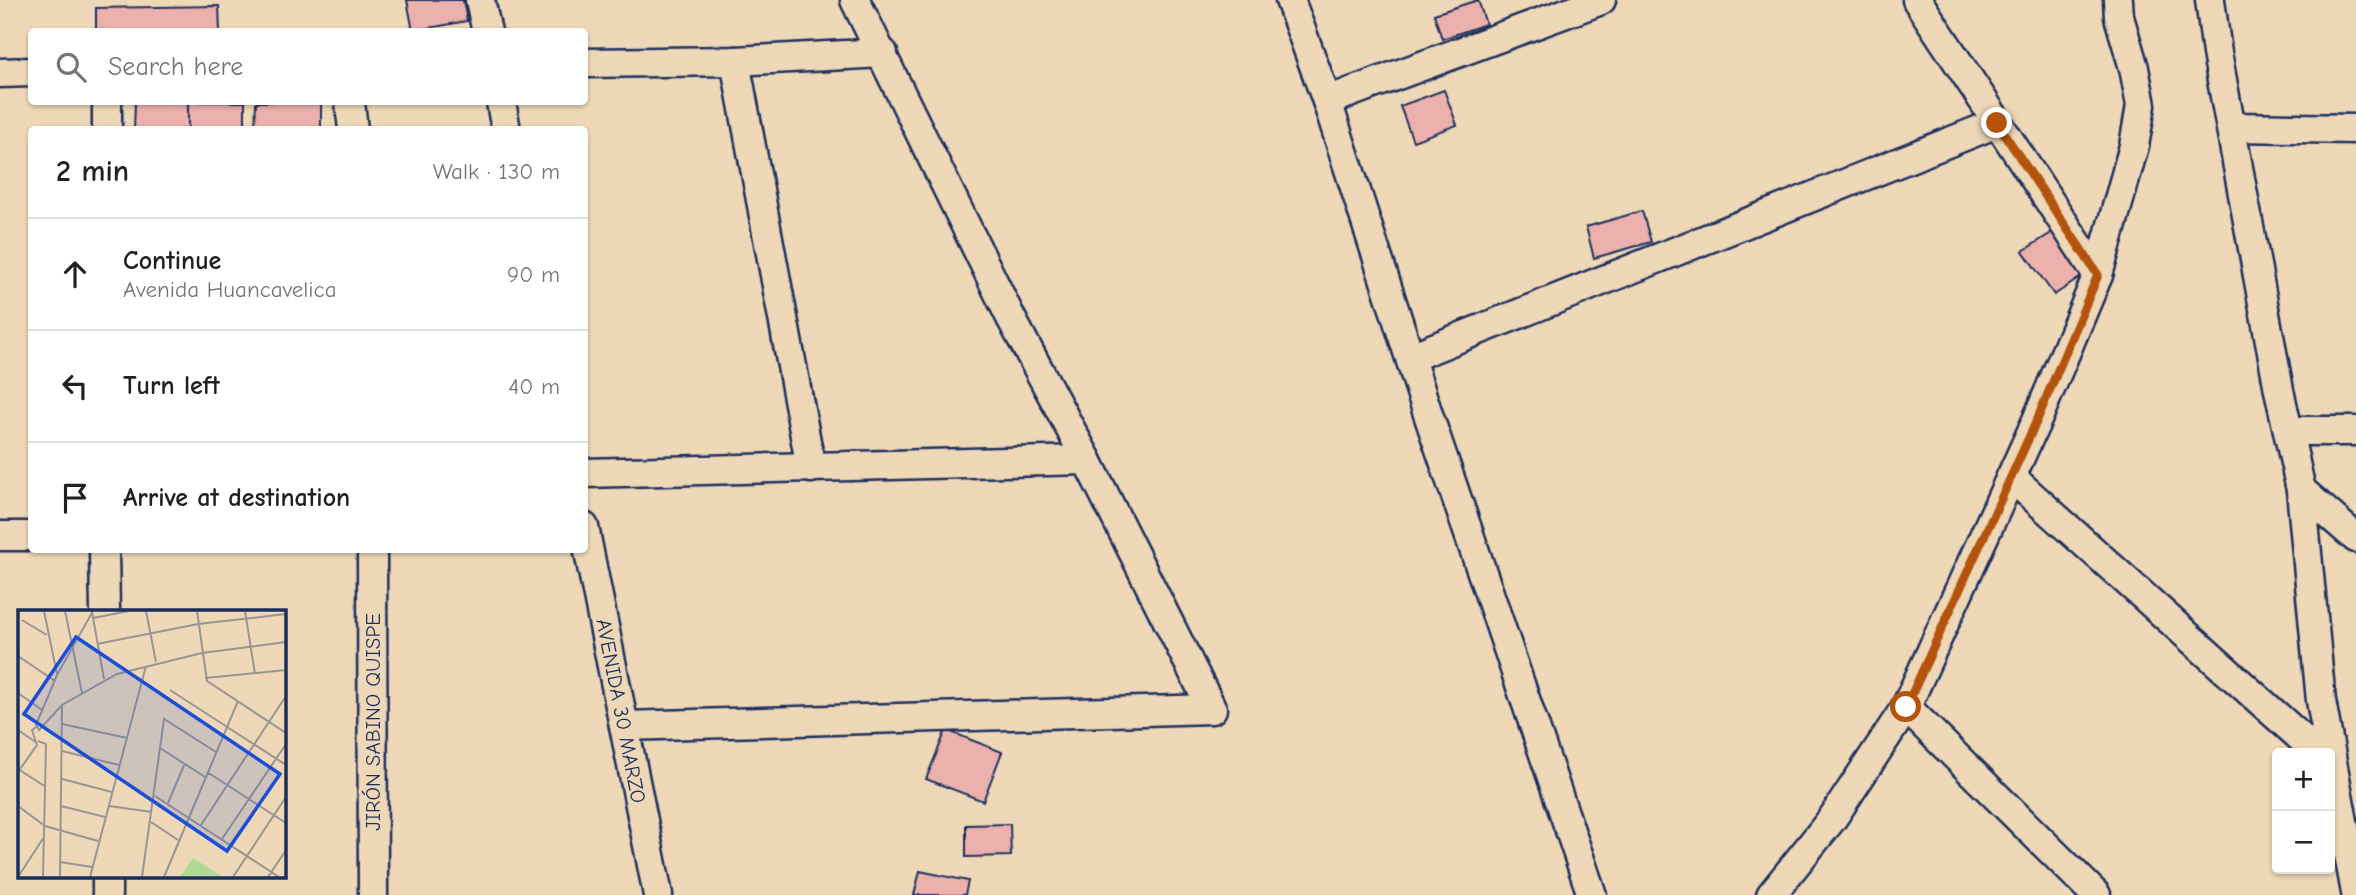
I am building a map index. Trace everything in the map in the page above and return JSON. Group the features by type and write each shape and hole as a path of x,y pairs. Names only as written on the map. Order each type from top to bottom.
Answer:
{"street":[{"path":"480,0 485,28"},
{"path":"624,726 1212,709 1012,317 855,0"},
{"path":"1290,0 1327,101 1428,414 1592,895"},
{"path":"1327,101 1601,0"},
{"path":"1917,0 2098,275"},
{"path":"1771,895 1832,819 1906,707 2037,420 2098,275 2134,146 2141,105 2134,68 2119,17 2118,0"},
{"path":"2210,0 2217,52 2279,390 2301,490 2326,748"},
{"path":"588,63 735,61 883,53"},
{"path":"735,61 811,468"},
{"path":"0,73 28,72"},
{"path":"107,105 107,126"},
{"path":"351,105 354,126"},
{"path":"502,105 505,126"},
{"path":"1411,357 1997,123"},
{"path":"2232,127 2356,129"},
{"path":"2289,431 2356,431"},
{"path":"588,473 1087,460"},
{"path":"2011,477 2313,748"},
{"path":"2301,490 2356,538"},
{"path":"0,536 28,536"},
{"name":"AVENIDA 30 MARZO","path":"588,547 658,895"},
{"path":"104,553 104,610"},
{"name":"JIRÓN SABINO QUISPE","path":"372,553 373,895"},
{"path":"1906,707 2096,895"},
{"path":"2335,769 2356,791"},
{"path":"2335,797 2356,893"}],"building":[{"path":"407,0 463,0 467,21 429,28 412,28"},
{"path":"1478,0 1486,24 1442,39 1434,14"},
{"path":"219,6 220,28 96,28 96,8"},
{"path":"1444,90 1457,125 1413,141 1400,106"},
{"path":"135,105 188,105 188,126 134,126"},
{"path":"188,105 245,105 245,126 188,126"},
{"path":"256,105 321,105 321,126 255,126"},
{"path":"1642,211 1651,242 1594,258 1586,227"},
{"path":"2056,230 2086,274 2054,295 2023,251"},
{"path":"946,730 1002,752 983,801 926,779"},
{"path":"1010,824 1011,856 966,857 966,825"},
{"path":"920,871 968,881 965,895 914,895"}],"route":[{"path":"1906,707 2037,420 2098,275 1997,123"}]}
